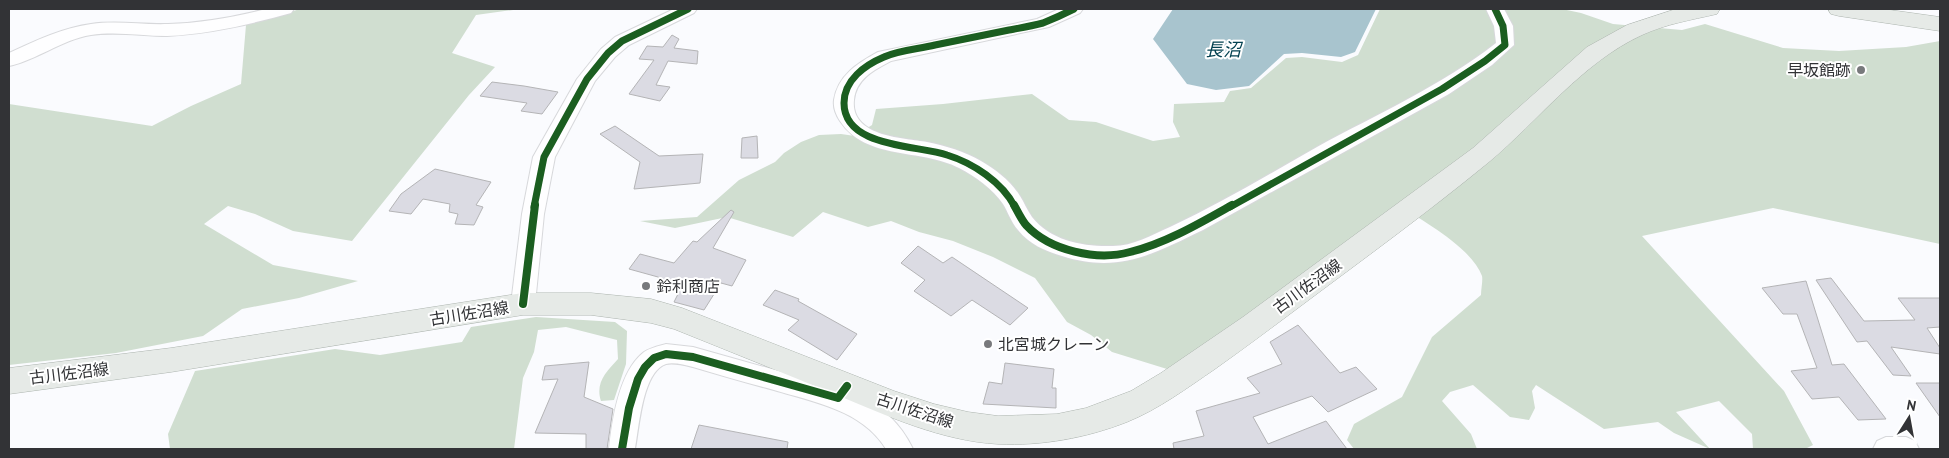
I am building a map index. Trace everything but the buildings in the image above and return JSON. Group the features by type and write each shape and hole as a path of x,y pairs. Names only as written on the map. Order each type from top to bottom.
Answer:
{"main road":[{"name":"古川佐沼線","path":"9,380 171,360 523,304 591,304 651,311 713,332 842,392 934,418 968,426 998,430 1057,428 1086,422 1116,412 1172,382 1254,325 1482,154 1588,58 1611,41 1634,28 1660,19 1709,9"},
{"path":"1839,9 1940,24"}],"street":[{"path":"9,60 62,36 84,31 109,28 165,30 204,28 286,9"},
{"path":"637,32 650,9"},
{"path":"523,304 533,214 544,157 587,79 608,53 637,32 688,9"},
{"path":"1074,9 1042,23 886,56 864,67 852,79 845,92 843,103 846,113 858,130 870,137 882,142 938,152 975,167 990,177 1011,200 1024,224 1034,233 1057,246 1082,253 1118,255 1156,243 1216,215 1469,74 1505,45 1506,33 1502,20 1495,9"},
{"path":"622,449 635,385 644,367 653,358 665,354 692,357 842,392 882,424 900,449"},
{"path":"1886,449 1906,449"}],"green space":[{"path":"300,9 520,9 476,15 452,53 495,67 469,95 352,241 293,231 255,214 228,206 204,224 273,265 358,281 299,298 242,309 203,336 116,353 9,365 9,104 152,126 241,84 246,25"},
{"path":"1380,9 1562,9 1581,13 1613,24 1682,30 1705,24 1783,48 1839,51 1906,47 1940,41 1940,244 1773,208 1642,236 1784,391 1813,445 1805,449 1753,449 1752,434 1719,401 1676,412 1710,449 1674,433 1658,422 1604,429 1536,385 1532,391 1535,408 1529,420 1510,417 1473,385 1450,392 1442,401 1471,434 1477,449 1354,449 1347,440 1354,424 1402,397 1432,337 1481,295 1482,276 1468,255 1445,235 1397,205 1257,309 1167,369 1112,352 1091,335 1067,322 1035,278 993,257 953,241 919,232 891,221 868,227 823,212 793,237 727,217 675,228 640,221 697,217 739,180 775,162 784,153 801,142 819,135 841,134 855,136 872,125 876,109 1032,94 1069,120 1096,122 1153,141 1180,137 1173,122 1174,104 1224,102 1230,91 1251,88 1286,58 1302,57 1342,62 1358,55"},
{"path":"536,317 615,322 627,331 626,364 614,400 601,401 599,389 603,378 618,359 617,340 566,327 538,330 534,352 523,378 514,449 170,449 168,434 195,371 335,349 380,355 462,342 471,327"}],"water":[{"name":"長沼","path":"1173,9 1376,9 1355,52 1341,57 1302,53 1284,54 1249,86 1216,90 1187,84 1153,39"}],"cycle path":[{"path":"523,304 533,214 544,157 587,79 608,53 622,41 688,9"},
{"path":"1074,9 1042,23 885,56 858,73 849,84 844,102 847,116 854,127 875,140 943,153 958,158 976,168 1003,190 1011,199 1026,225 1045,240 1079,252 1103,255 1122,254 1154,244 1195,225 1464,76 1505,45 1503,26 1495,9"},
{"path":"622,449 629,408 638,379 645,367 654,358 666,354 693,357 838,398 847,386"}],"place":[{"name":"早坂館跡","path":"1861,70"},
{"name":"鈴利商店","path":"646,286"},
{"name":"北宮城クレーン","path":"988,344"}]}
